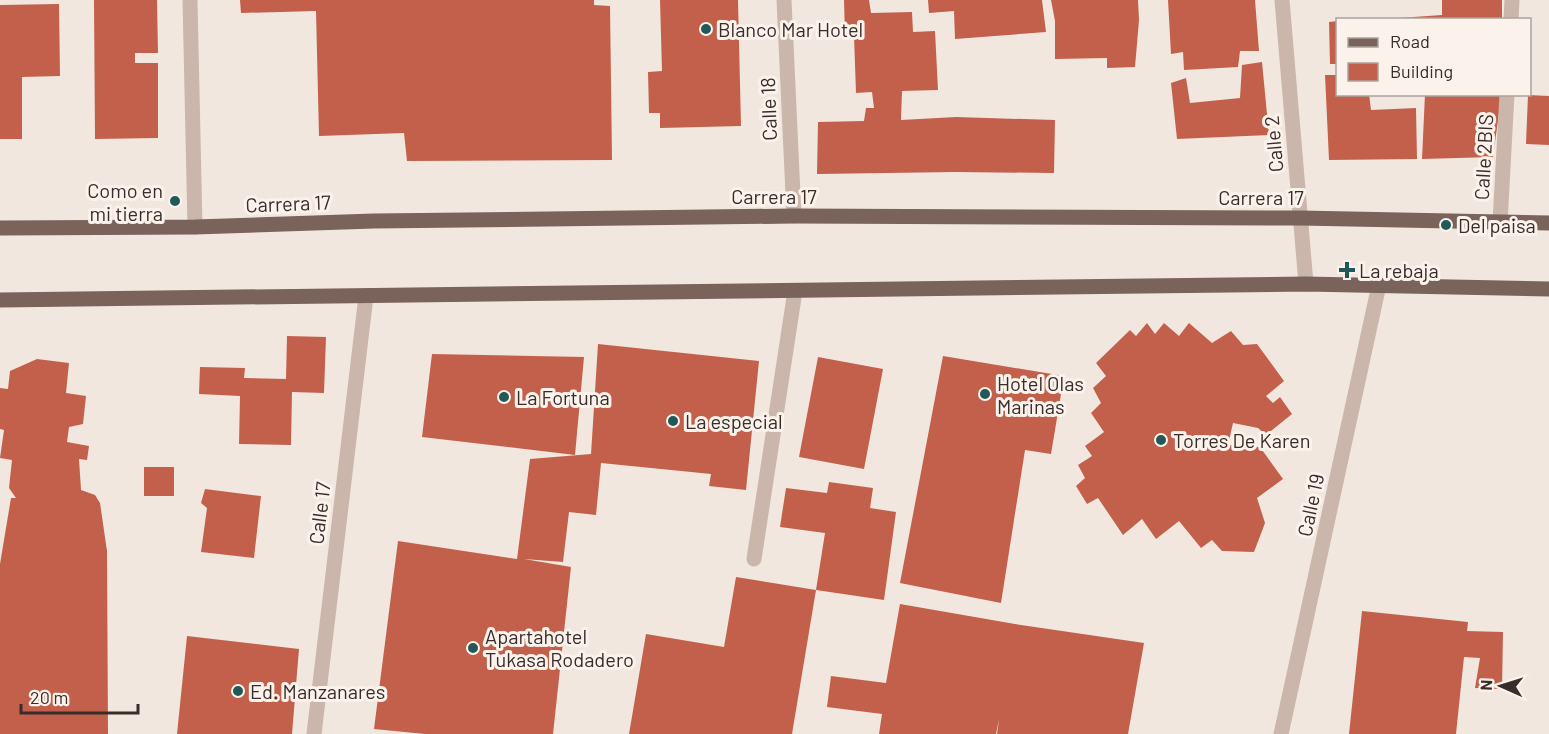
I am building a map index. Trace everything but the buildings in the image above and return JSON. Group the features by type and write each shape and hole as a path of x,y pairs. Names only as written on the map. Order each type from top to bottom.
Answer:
{"main road":[{"name":"Carrera 17","path":"0,228 195,227 374,221 794,216 1300,218 1549,223"},
{"path":"0,300 1306,284 1549,289"}],"street":[{"path":"190,0 195,227"},
{"name":"Calle 18","path":"784,0 794,216"},
{"name":"Calle 2","path":"1282,0 1306,284"},
{"path":"1511,18 1512,0"},
{"name":"Calle 2BIS","path":"1500,223 1507,96"},
{"name":"Calle 19","path":"1281,734 1379,285"},
{"path":"754,560 795,291"},
{"name":"Calle 17","path":"314,734 366,296"}],"place":[{"name":"Blanco Mar Hotel","path":"706,29"},
{"name":"Como en mi tierra","path":"175,201"},
{"name":"Del paisa","path":"1446,225"},
{"name":"La rebaja","path":"1347,270"},
{"name":"Hotel Olas Marinas","path":"985,394"},
{"name":"La Fortuna","path":"504,397"},
{"name":"La especial","path":"673,421"},
{"name":"Torres De Karen","path":"1161,440"},
{"name":"Apartahotel Tukasa Rodadero","path":"473,648"},
{"name":"Ed. Manzanares","path":"238,691"}]}
